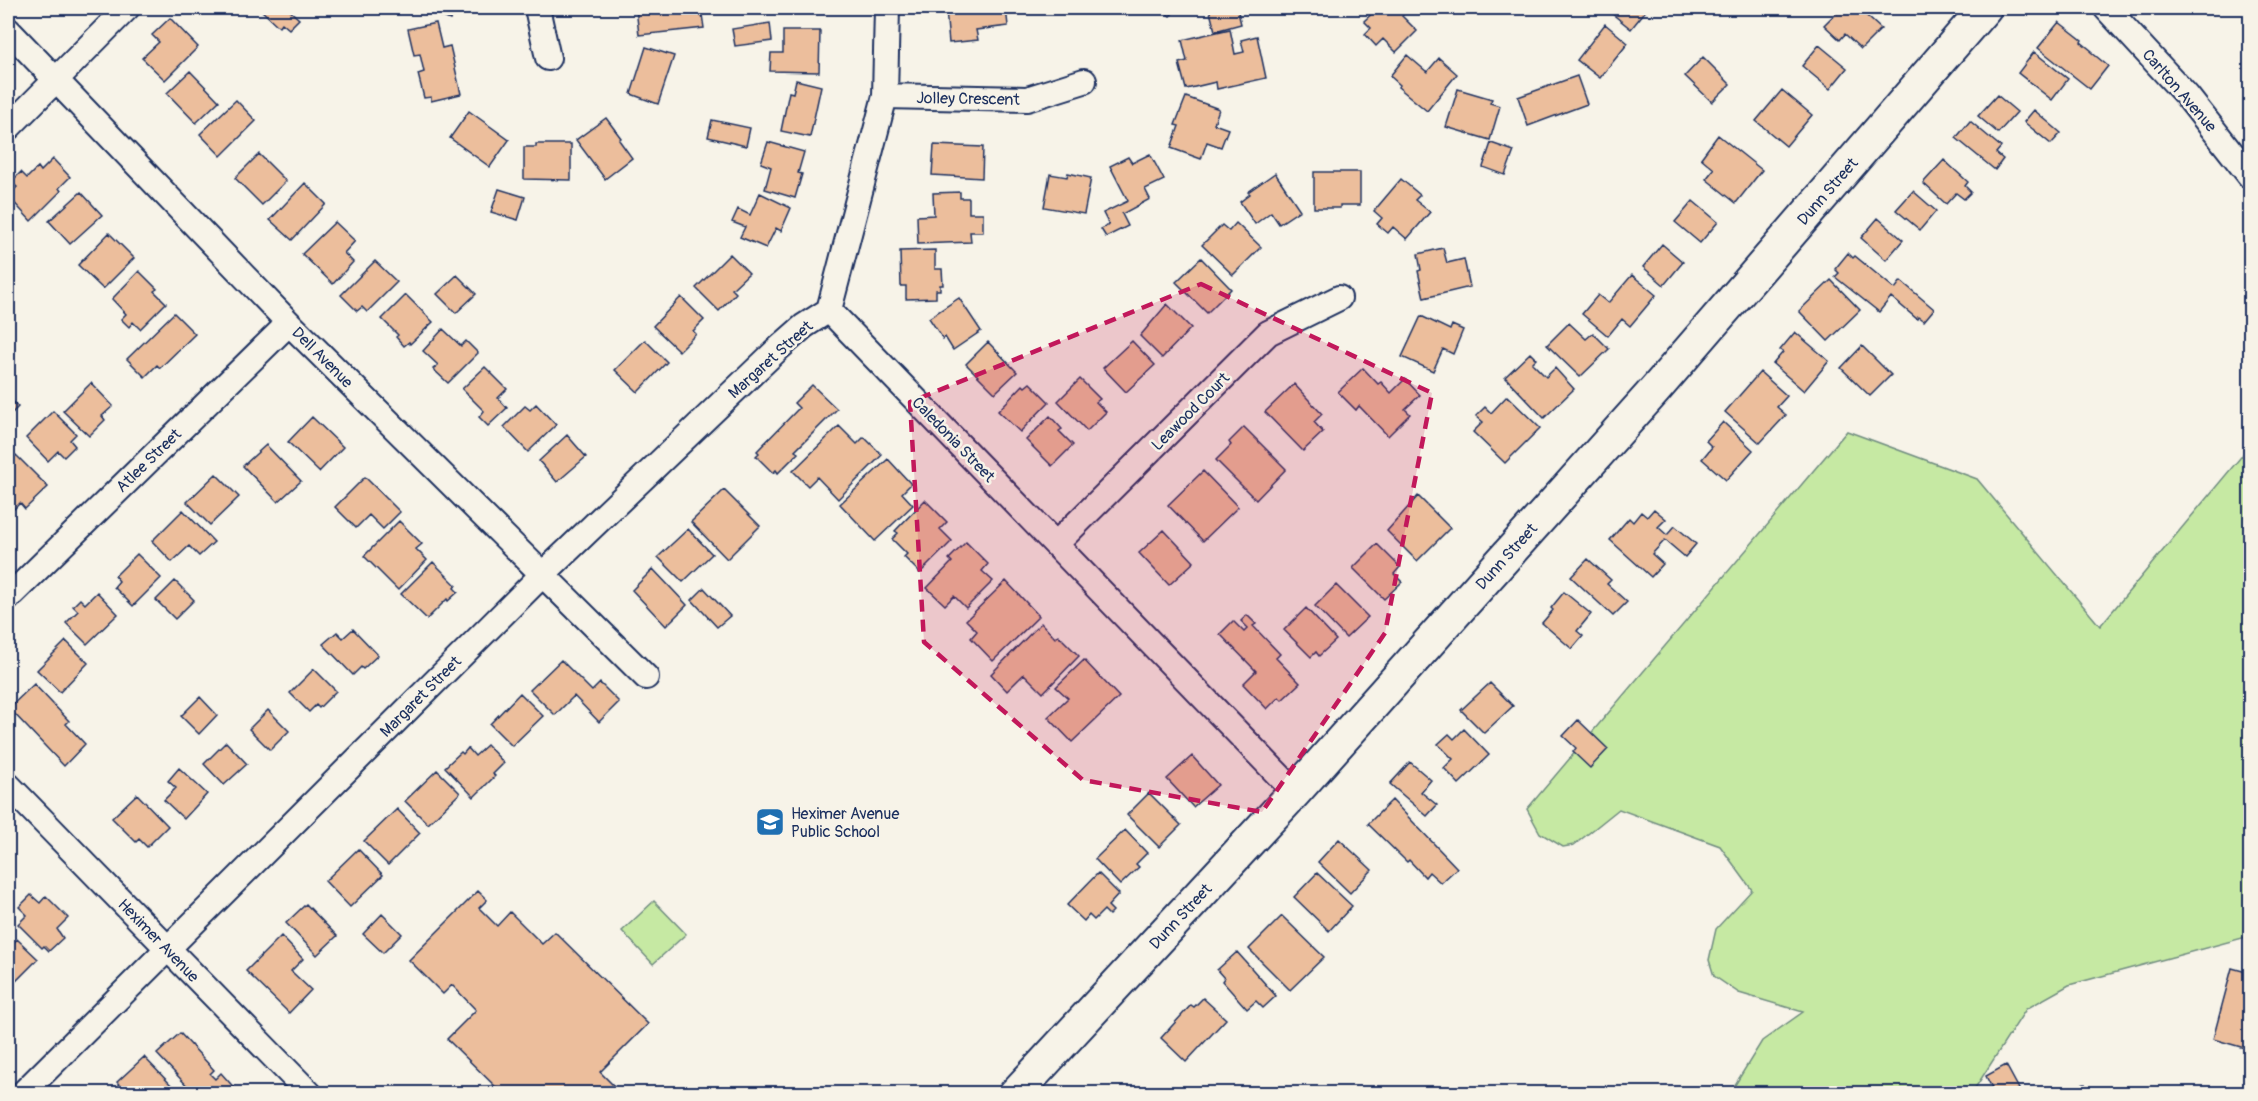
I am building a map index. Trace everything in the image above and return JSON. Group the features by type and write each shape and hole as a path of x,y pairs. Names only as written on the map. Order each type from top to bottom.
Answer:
{"street":[{"path":"8,128 127,8"},
{"path":"537,8 548,58"},
{"path":"829,310 885,96 887,8"},
{"name":"Dunn Street","path":"1015,1094 1295,792 1655,390 1985,8"},
{"name":"Carlton Avenue","path":"2106,8 2187,96 2250,176"},
{"name":"Dell Avenue","path":"8,30 289,323 646,677"},
{"name":"Jolley Crescent","path":"885,96 1027,99 1084,81"},
{"name":"Leawood Court","path":"1057,543 1268,333 1339,298"},
{"name":"Caledonia Street","path":"829,310 1057,543 1295,792"},
{"name":"Margaret Street","path":"22,1094 542,575 779,348 804,326 829,310"},
{"name":"Atlee Street","path":"8,598 289,323"},
{"name":"Heximer Avenue","path":"8,785 310,1094"}],"highlighted area":[{"path":"1201,284 1432,393 1385,633 1262,812 1083,780 924,642 910,402"}],"green space":[{"path":"1847,431 1977,479 2100,626 2250,446 2250,936 2069,985 2026,1009 1972,1093 1730,1093 1762,1041 1803,1012 1739,993 1714,976 1709,960 1716,929 1752,890 1720,846 1619,809 1574,845 1563,847 1540,833 1527,809"},
{"path":"654,901 686,934 653,964 622,931"}],"building":[{"path":"259,8 287,8 299,19 289,29 282,23 279,27"},
{"path":"422,8 455,8 450,20"},
{"path":"636,8 701,8 704,28 639,35"},
{"path":"1006,8 1008,26 976,30 978,40 949,43 946,10"},
{"path":"1160,8 1178,8 1170,16"},
{"path":"1209,8 1237,8 1241,24 1215,31"},
{"path":"1378,8 1404,8 1407,11 1402,16 1417,31 1396,52 1383,39 1376,46 1365,34 1371,28 1364,21"},
{"path":"1605,8 1648,8 1631,29"},
{"path":"1841,8 1858,8 1881,29 1861,49 1845,34 1840,40 1824,25"},
{"path":"170,18 198,47 165,80 142,58 159,42 152,35"},
{"path":"2059,22 2082,40 2081,42 2091,52 2108,66 2090,89 2038,48"},
{"path":"436,23 442,48 450,46 461,94 431,101 431,97 424,98 418,74 424,72 420,54 414,55 408,29"},
{"path":"770,23 772,41 735,46 732,29"},
{"path":"1605,24 1628,43 1600,78 1577,60"},
{"path":"1230,29 1235,54 1244,52 1241,40 1257,36 1266,78 1217,89 1216,82 1186,89 1179,63 1187,61 1182,40"},
{"path":"783,31 820,31 819,72 770,71 771,53 783,53"},
{"path":"1819,45 1847,68 1830,89 1802,66"},
{"path":"646,47 674,56 658,104 631,94"},
{"path":"2034,52 2068,79 2052,100 2018,73"},
{"path":"1407,55 1427,72 1439,58 1457,74 1427,111 1398,87 1400,85 1390,76"},
{"path":"1703,57 1730,84 1712,102 1685,76"},
{"path":"190,71 219,101 196,123 167,93"},
{"path":"1577,76 1587,104 1528,126 1518,97"},
{"path":"796,80 821,86 810,137 781,131 789,92 793,93"},
{"path":"1458,89 1492,99 1490,103 1500,106 1490,140 1446,127"},
{"path":"1782,90 1812,115 1786,146 1756,121"},
{"path":"1997,95 2017,112 1998,133 1978,116"},
{"path":"1186,97 1219,109 1214,124 1228,129 1221,147 1207,142 1201,159 1171,148 1179,126 1175,125"},
{"path":"236,100 256,121 221,156 200,134"},
{"path":"2034,110 2061,133 2051,144 2024,122"},
{"path":"469,111 509,140 490,167 450,138"},
{"path":"606,118 632,158 605,179 576,140"},
{"path":"712,120 750,128 746,146 708,137"},
{"path":"1970,121 2001,147 1996,153 2003,159 1995,170 1956,138"},
{"path":"1718,135 1762,170 1736,203 1706,179 1714,169 1701,158"},
{"path":"768,142 804,152 798,173 802,174 795,198 765,189 771,167 761,163"},
{"path":"1491,143 1514,151 1505,175 1483,167"},
{"path":"536,144 571,144 571,180 524,179 524,147 536,147"},
{"path":"934,145 983,147 982,178 932,175"},
{"path":"259,154 286,181 262,205 235,178"},
{"path":"1150,154 1164,180 1145,189 1150,199 1122,214 1128,226 1106,237 1101,229 1109,225 1103,213 1128,201 1110,166 1128,157 1132,163"},
{"path":"53,159 70,177 59,188 61,191 31,221 8,196 17,187 11,182 21,172 27,178 38,167 41,171"},
{"path":"1944,160 1968,182 1965,186 1971,192 1964,199 1956,193 1946,204 1923,183"},
{"path":"1314,172 1360,172 1360,205 1314,208"},
{"path":"1068,173 1091,178 1084,214 1044,207 1050,174 1067,177"},
{"path":"1275,173 1300,210 1279,224 1271,212 1255,224 1240,202 1250,194 1248,192"},
{"path":"1401,179 1420,195 1415,200 1430,212 1407,239 1393,227 1388,233 1377,224 1382,218 1374,211"},
{"path":"305,183 326,204 292,240 270,220"},
{"path":"499,189 525,197 518,220 491,212"},
{"path":"1913,191 1936,211 1920,230 1896,210"},
{"path":"81,192 102,215 70,244 49,221"},
{"path":"960,192 960,198 969,198 969,213 983,213 983,232 970,232 971,242 918,244 917,216 934,215 933,193"},
{"path":"760,193 791,208 781,231 776,228 766,248 740,237 745,227 732,222 738,209 750,215"},
{"path":"1693,201 1718,222 1700,243 1675,222"},
{"path":"1878,218 1903,240 1886,260 1861,238"},
{"path":"335,222 355,241 344,253 353,262 333,284 302,254"},
{"path":"1236,223 1261,247 1233,275 1202,245 1222,225 1229,231"},
{"path":"109,233 134,258 103,289 78,265"},
{"path":"1662,244 1683,262 1664,285 1643,267"},
{"path":"1443,248 1447,263 1464,259 1470,287 1424,298 1418,271 1421,270 1418,254"},
{"path":"935,250 935,269 942,269 943,285 940,285 940,290 936,290 936,298 906,299 906,286 901,286 900,251"},
{"path":"1848,253 1853,258 1855,256 1895,289 1901,281 1934,309 1924,321 1918,317 1917,319 1891,297 1879,312 1835,277 1839,273 1835,269"},
{"path":"730,254 749,273 732,289 736,293 719,311 696,288"},
{"path":"1201,258 1231,289 1207,313 1176,282"},
{"path":"375,261 397,282 367,312 362,307 357,311 341,295"},
{"path":"139,271 157,289 154,291 166,303 140,329 133,322 129,327 121,319 126,314 112,299"},
{"path":"457,275 476,294 456,313 437,294"},
{"path":"1632,275 1656,295 1630,326 1622,319 1608,336 1582,314 1598,295 1608,303"},
{"path":"1831,280 1860,310 1828,341 1799,311"},
{"path":"406,295 433,322 410,344 409,342 404,346 396,337 398,335 382,319"},
{"path":"681,297 704,320 693,331 696,334 679,351 653,326"},
{"path":"959,298 981,331 953,350 929,318"},
{"path":"1167,304 1191,328 1162,358 1140,336"},
{"path":"174,313 195,334 160,368 157,365 145,377 127,359"},
{"path":"1421,316 1450,330 1452,325 1463,330 1453,354 1443,349 1433,371 1402,357"},
{"path":"1569,323 1586,339 1593,333 1609,349 1580,377 1547,345"},
{"path":"443,329 461,346 466,341 478,353 448,383 433,369 438,365 423,351"},
{"path":"1795,332 1829,361 1804,391 1773,364 1783,352 1780,350"},
{"path":"645,340 667,362 638,392 615,370"},
{"path":"1132,341 1155,365 1126,392 1103,368"},
{"path":"988,342 1017,372 995,393 966,364"},
{"path":"1862,346 1891,375 1870,396 1841,368"},
{"path":"1530,353 1536,359 1532,363 1546,377 1555,368 1574,389 1544,418 1505,377"},
{"path":"485,367 507,389 498,398 507,408 488,426 479,417 484,411 462,389"},
{"path":"1363,368 1378,384 1381,382 1391,393 1405,379 1420,395 1405,409 1410,414 1388,436 1359,406 1356,410 1338,392"},
{"path":"1760,372 1787,396 1777,407 1786,415 1760,443 1725,412"},
{"path":"1080,379 1100,399 1096,402 1106,412 1087,431 1058,401"},
{"path":"91,383 113,406 102,416 105,420 89,436 63,411"},
{"path":"1030,383 1049,402 1020,432 998,411 1023,385 1025,387"},
{"path":"1294,384 1322,414 1314,422 1323,432 1303,451 1265,412"},
{"path":"812,385 837,409 795,451 798,453 778,473 776,470 773,473 756,456 759,453 757,451 799,408 794,403"},
{"path":"8,396 18,407 8,417"},
{"path":"1507,396 1540,428 1505,463 1473,432 1483,422 1476,416 1485,407 1491,413"},
{"path":"536,404 556,425 528,452 504,427 525,406 530,410"},
{"path":"53,411 76,434 70,440 75,446 64,457 58,451 48,461 26,438"},
{"path":"1050,416 1062,429 1059,431 1073,445 1052,466 1026,440"},
{"path":"312,417 343,447 319,472 288,442"},
{"path":"1723,422 1753,450 1726,480 1702,459 1712,447 1706,441"},
{"path":"839,426 857,444 864,437 882,455 838,499 817,477 808,486 793,471"},
{"path":"1244,427 1286,469 1256,500 1216,460"},
{"path":"567,435 586,457 557,482 539,461"},
{"path":"266,445 301,481 278,502 243,466"},
{"path":"16,455 48,487 25,509 20,503 14,509 8,503 8,464"},
{"path":"888,459 911,484 902,493 913,505 875,541 840,504"},
{"path":"1203,471 1238,507 1203,541 1168,505"},
{"path":"216,474 239,497 210,525 187,502"},
{"path":"365,477 400,512 383,529 369,515 356,528 335,507"},
{"path":"724,490 760,526 727,559 691,522"},
{"path":"1418,496 1450,528 1417,561 1387,531"},
{"path":"925,500 947,522 940,529 952,541 920,573 904,557 907,554 892,539 898,533 895,531"},
{"path":"1654,509 1666,519 1658,527 1667,535 1675,526 1696,544 1685,557 1665,540 1652,554 1663,564 1651,577 1610,540 1629,518 1633,522 1641,512 1647,517"},
{"path":"183,510 214,542 199,556 189,546 172,562 152,541"},
{"path":"399,521 422,544 416,549 427,560 398,590 364,556"},
{"path":"688,529 712,554 683,582 658,557"},
{"path":"1164,530 1194,562 1169,585 1139,553"},
{"path":"966,542 988,564 982,571 993,581 966,608 954,596 945,605 927,588 952,562 949,559"},
{"path":"1377,544 1400,567 1394,574 1402,582 1384,599 1353,568"},
{"path":"137,554 161,578 133,606 114,587 119,581 115,576"},
{"path":"1588,559 1611,580 1607,584 1627,602 1613,616 1571,577"},
{"path":"433,562 456,585 454,588 458,592 448,601 447,599 427,619 401,594"},
{"path":"653,569 687,605 666,626 632,590"},
{"path":"175,581 194,600 175,619 156,600"},
{"path":"1006,581 1039,616 993,661 971,638 977,631 966,620"},
{"path":"1336,585 1368,617 1346,638 1315,606"},
{"path":"704,588 730,616 717,627 692,600"},
{"path":"97,592 118,614 87,644 66,623 78,611 73,606 80,599 85,604"},
{"path":"1564,592 1591,614 1577,631 1583,636 1572,649 1542,623"},
{"path":"1306,608 1336,640 1319,656 1316,652 1311,657 1284,630"},
{"path":"1247,615 1256,624 1253,626 1280,654 1276,658 1300,683 1282,700 1279,697 1267,709 1243,684 1256,671 1220,634 1233,621 1244,632 1248,628 1241,621"},
{"path":"1041,623 1055,638 1058,635 1079,656 1043,693 1024,674 1007,691 991,674"},
{"path":"353,629 378,655 353,675 323,644 337,632 343,638"},
{"path":"66,641 88,663 60,692 37,670"},
{"path":"561,660 592,691 600,683 619,702 599,722 574,696 555,715 530,690"},
{"path":"1084,660 1119,697 1072,742 1048,717 1068,698 1056,687"},
{"path":"314,669 336,691 319,708 316,705 309,712 290,693"},
{"path":"1490,683 1513,706 1484,733 1461,710"},
{"path":"34,684 69,721 66,724 85,744 64,766 9,708"},
{"path":"520,693 543,716 512,746 490,724"},
{"path":"200,697 217,715 199,734 181,716"},
{"path":"268,710 289,731 270,750 249,729"},
{"path":"1578,720 1608,749 1590,768 1573,752 1576,748 1563,736"},
{"path":"1464,729 1489,755 1459,784 1444,768 1453,759 1438,744 1449,734 1454,739"},
{"path":"226,742 247,764 224,785 204,764"},
{"path":"487,745 504,763 493,774 495,776 474,797 445,767 468,748 475,756"},
{"path":"1192,756 1218,785 1193,807 1167,779"},
{"path":"1410,762 1431,780 1421,792 1437,805 1427,816 1390,784"},
{"path":"179,768 207,794 184,819 164,800 176,788 168,781"},
{"path":"437,770 460,793 428,824 405,801"},
{"path":"1149,793 1181,825 1159,847 1127,815"},
{"path":"137,794 168,826 147,847 139,839 136,842 112,818"},
{"path":"1392,800 1457,868 1441,883 1429,872 1425,877 1368,824"},
{"path":"397,809 420,833 388,865 364,841"},
{"path":"1125,830 1147,853 1136,864 1139,867 1120,885 1095,859"},
{"path":"1339,839 1372,870 1350,893 1318,862"},
{"path":"358,849 383,875 350,907 325,881"},
{"path":"1098,873 1119,894 1108,906 1113,911 1109,915 1104,910 1094,920 1089,915 1084,921 1067,905"},
{"path":"1317,873 1352,906 1329,931 1294,897"},
{"path":"478,891 487,900 479,908 497,926 510,912 542,944 555,932 648,1024 600,1072 622,1094 503,1094 447,1039 476,1010 452,985 443,994 409,960"},
{"path":"31,895 40,903 46,896 68,918 57,929 63,938 49,951 44,946 42,948 18,924 27,915 19,907"},
{"path":"306,904 337,936 317,955 286,923"},
{"path":"382,914 402,934 383,953 363,934"},
{"path":"1282,916 1324,957 1290,990 1249,949"},
{"path":"281,936 303,959 291,971 311,990 289,1013 246,971"},
{"path":"17,939 38,959 11,986 8,982 8,949"},
{"path":"1237,952 1276,996 1263,1008 1256,1001 1247,1009 1222,981 1224,978 1217,970"},
{"path":"2232,968 2250,973 2250,1007 2246,1022 2250,1024 2248,1049 2213,1039"},
{"path":"1203,998 1226,1019 1186,1062 1161,1038 1191,1005 1194,1007"},
{"path":"180,1033 214,1070 210,1074 215,1079 221,1073 238,1092 236,1094 201,1094 203,1091 199,1086 193,1092 157,1054"},
{"path":"144,1057 175,1089 170,1094 128,1094 117,1082"},
{"path":"2006,1065 2019,1089 2011,1094 1995,1094 1986,1076"},
{"path":"2085,1084 2086,1094 2031,1094 2031,1093"}],"place":[{"name":"Heximer Avenue Public School","path":"770,822"}]}
